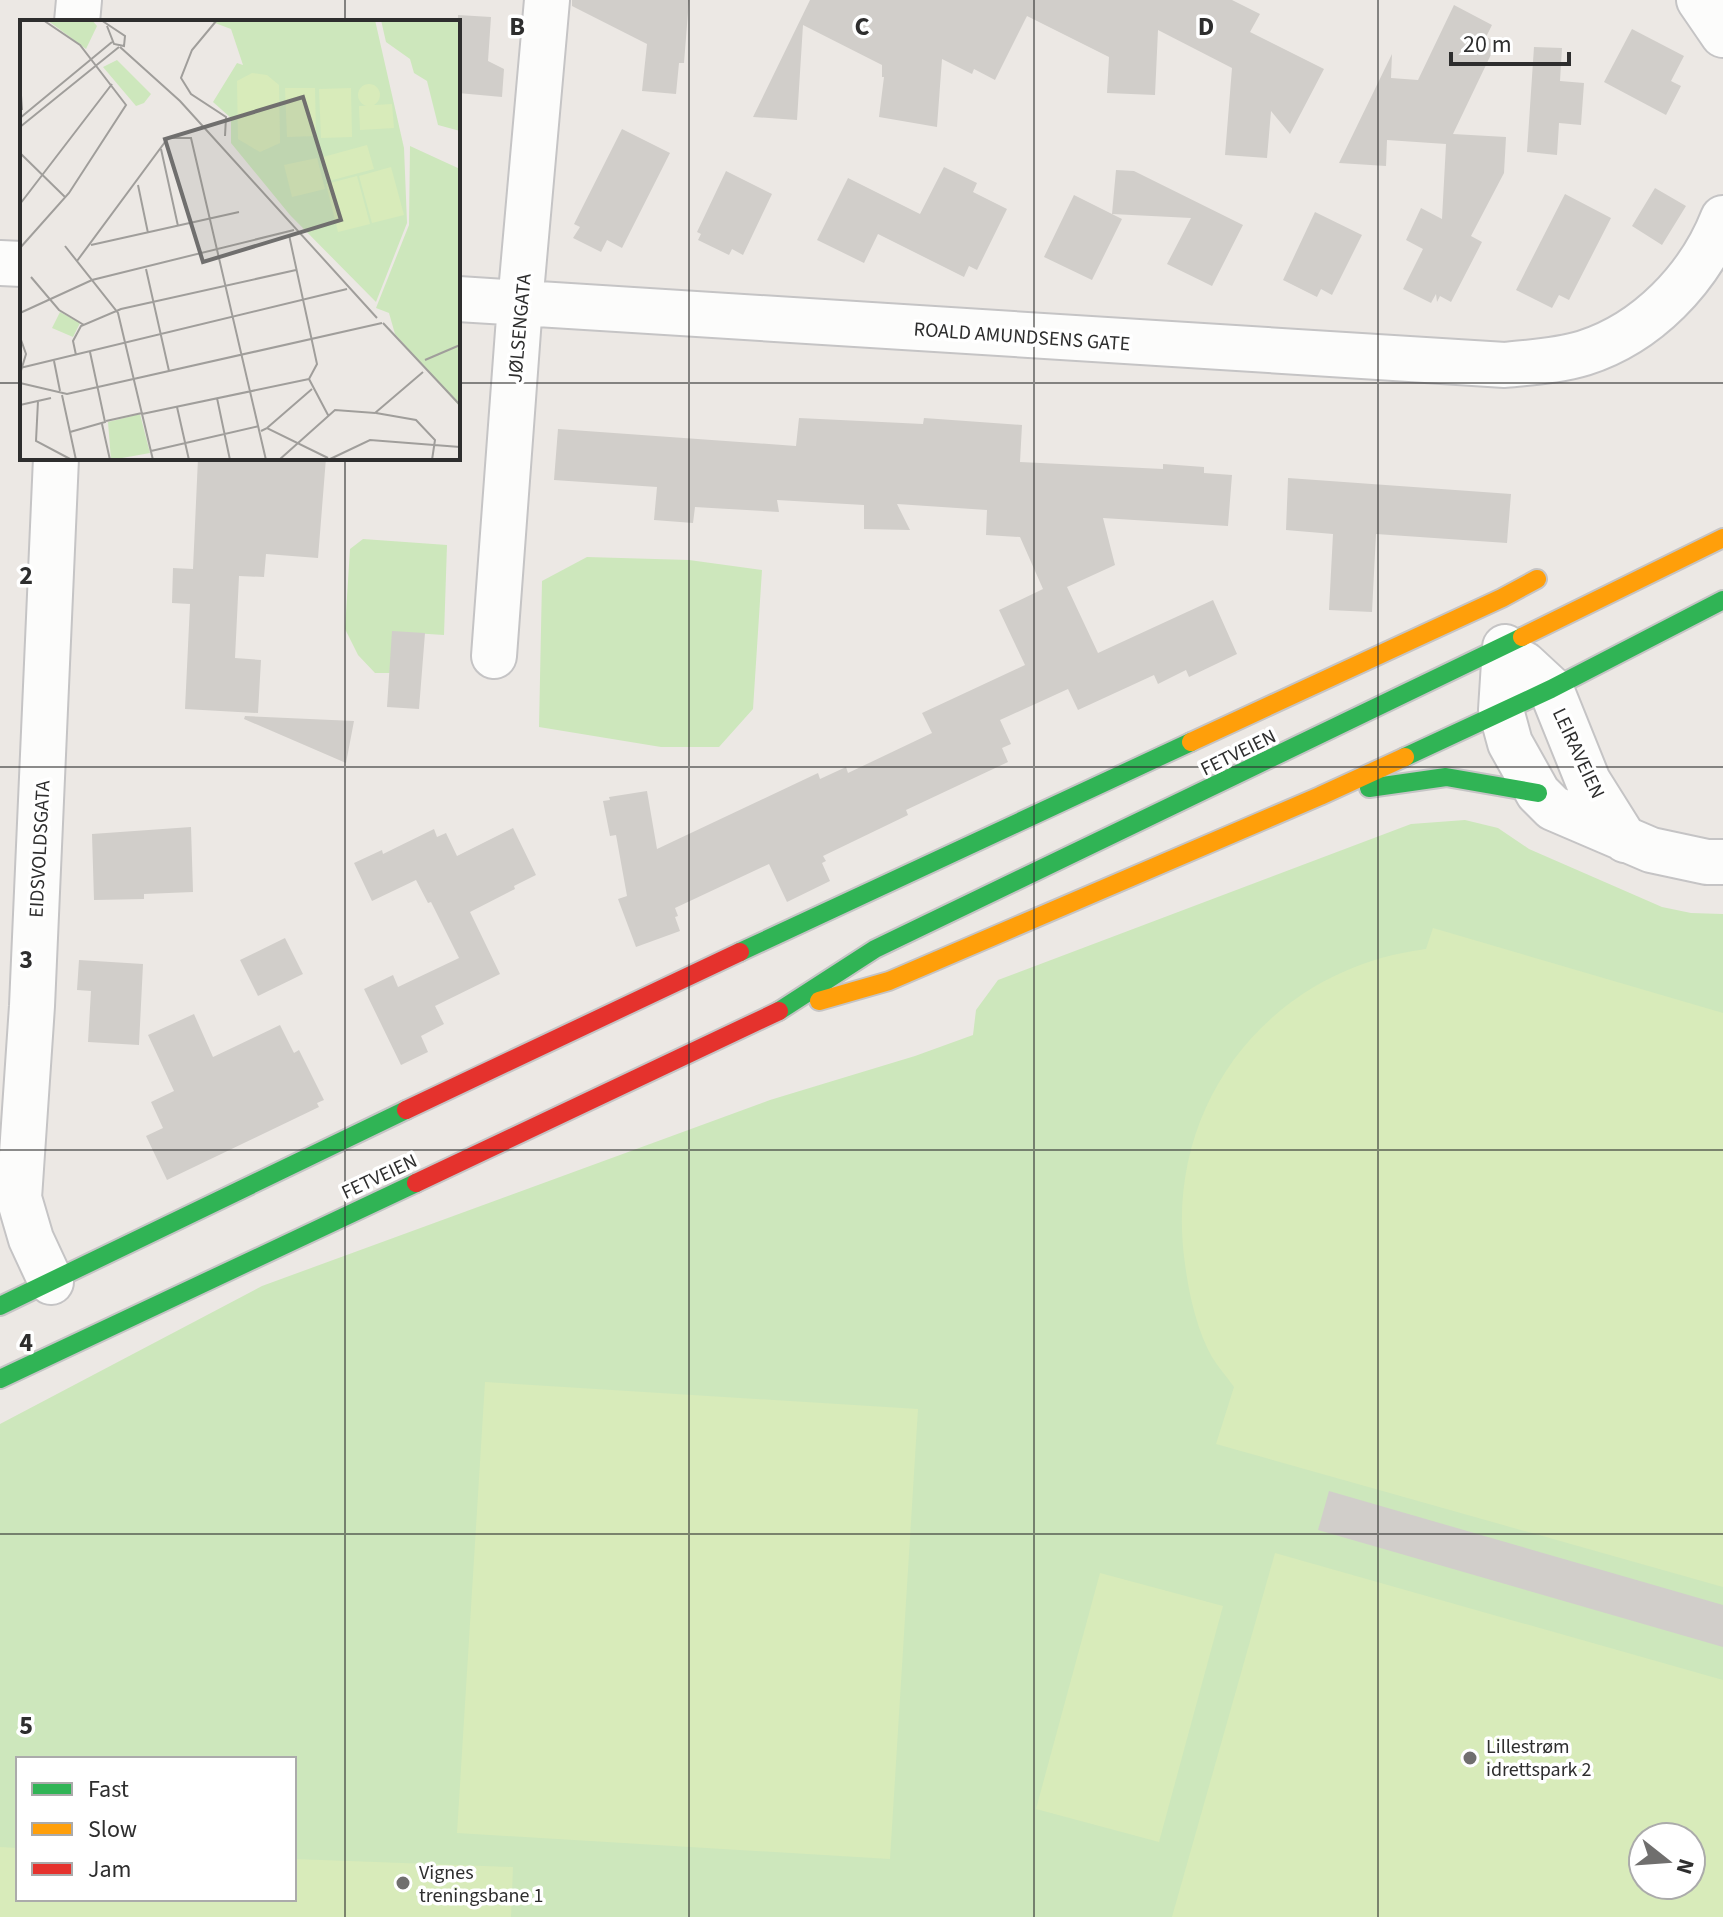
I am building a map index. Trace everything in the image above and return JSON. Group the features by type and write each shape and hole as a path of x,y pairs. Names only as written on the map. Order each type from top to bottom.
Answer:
{"main road":[{"name":"FETVEIEN","path":"0,1379 776,1013 875,949 1505,647 1723,538"},
{"path":"0,1306 549,1041 1537,579"},
{"name":"FETVEIEN","path":"776,1013 889,981 1320,796 1551,689 1723,600"},
{"path":"1320,796 1446,777 1538,793"}],"street":[{"path":"77,20 79,0"},
{"name":"JØLSENGATA","path":"494,656 520,304 547,0"},
{"path":"1699,0 1723,35"},
{"name":"ROALD AMUNDSENS GATE","path":"460,299 1505,365 1548,362 1586,353 1637,329 1683,285 1723,218"},
{"path":"0,263 20,264"},
{"name":"EIDSVOLDSGATA","path":"51,1282 10,1197 33,990 56,460"},
{"name":"LEIRAVEIEN","path":"1505,647 1551,689 1588,781 1625,840"},
{"name":"LEIRAVEIEN","path":"1505,647 1501,710 1510,743 1538,793 1553,808 1625,840 1680,858 1723,862"}],"green space":[{"path":"363,539 447,545 444,635 397,632 393,673 375,673 358,655 345,629 350,549"},
{"path":"587,557 689,560 762,570 753,709 719,747 661,747 539,727 542,581"},
{"path":"1465,820 1498,828 1529,849 1662,907 1691,913 1723,914 1723,1917 0,1917 0,1424 262,1286 770,1100 973,1035 976,1010 998,980 1411,824"},
{"path":"1433,928 1723,1013 1723,1587 1216,1444 1234,1387 1212,1357 1194,1312 1185,1264 1182,1206 1191,1151 1209,1100 1238,1055 1274,1016 1318,984 1369,962 1426,949"},
{"path":"485,1382 918,1409 890,1859 457,1833"},
{"name":"Lillestrøm idrettspark 2","path":"1275,1553 1723,1680 1723,1917 1172,1917"},
{"path":"1100,1573 1223,1606 1159,1842 1036,1809"},
{"name":"Vignes treningsbane 1","path":"0,1847 16,1848 16,1901 296,1901 296,1859 513,1867 511,1917 0,1917"}],"building":[{"path":"572,0 689,0 684,63 679,63 676,94 642,91 647,44 572,6"},
{"path":"810,0 1232,0 1260,14 1250,32 1324,69 1290,134 1271,111 1267,158 1225,155 1232,68 1158,30 1155,95 1107,93 1109,57 1027,16 995,80 974,69 972,74 942,59 937,127 879,117 884,77 882,65 803,25 797,120 753,117"},
{"path":"1454,5 1492,25 1486,37 1497,42 1453,134 1506,137 1504,173 1471,236 1482,242 1451,302 1440,296 1437,302 1436,294 1431,303 1403,289 1423,249 1406,240 1421,208 1442,219 1446,144 1387,140 1386,166 1339,163 1392,54 1391,78 1418,80"},
{"path":"458,15 491,17 488,61 504,69 502,97 460,93"},
{"path":"1632,29 1684,56 1671,81 1681,86 1666,115 1604,82"},
{"path":"1534,47 1562,48 1560,81 1584,83 1581,125 1559,123 1557,155 1527,152"},
{"path":"622,129 670,153 622,248 607,240 601,252 573,238 580,227 574,224"},
{"path":"944,167 977,183 973,192 1007,209 977,270 969,266 964,277 878,234 864,263 817,240 848,178 920,214"},
{"path":"1116,170 1134,171 1243,225 1212,286 1167,264 1191,218 1112,214"},
{"path":"726,171 772,194 743,255 732,249 729,255 698,240 701,234 697,232"},
{"path":"1655,188 1686,206 1662,245 1632,226"},
{"path":"1565,194 1611,218 1569,300 1559,295 1552,308 1516,290"},
{"path":"1074,195 1122,219 1092,280 1044,257"},
{"path":"1315,212 1362,235 1332,295 1321,289 1317,297 1283,280"},
{"path":"799,418 923,424 924,418 1022,425 1020,462 1163,469 1163,464 1204,467 1204,473 1232,475 1228,526 1103,518 1115,565 1067,587 1098,653 1213,600 1237,654 1189,677 1186,670 1158,684 1154,675 1078,710 1068,689 1000,720 1011,744 1002,748 1008,762 906,810 908,815 823,856 826,861 822,863 830,881 787,902 769,864 675,908 680,931 636,947 618,899 627,896 616,835 610,836 603,801 610,800 609,797 647,791 657,849 818,773 820,779 846,767 848,773 932,733 922,713 1025,665 999,610 1043,589 1020,537 986,535 987,510 897,504 910,530 864,529 864,505 777,500 779,512 695,507 693,523 654,520 657,487 554,480 558,429 796,446"},
{"path":"198,460 326,460 318,558 266,554 264,577 239,576 235,658 261,660 258,713 185,709 190,604 172,603 173,568 193,569"},
{"path":"1288,478 1511,494 1507,543 1376,534 1372,612 1329,610 1333,534 1286,530"},
{"path":"392,631 425,633 419,709 387,707"},
{"path":"245,716 354,721 346,763 244,719"},
{"path":"191,827 193,892 144,894 144,899 94,900 92,834"},
{"path":"513,828 536,875 470,912 500,974 435,1006 444,1024 421,1036 428,1052 401,1065 364,989 393,975 398,987 459,958 431,902 428,903 416,880 372,901 354,863 382,850 383,854 434,829 437,837 446,833 457,856"},
{"path":"285,938 303,974 258,996 240,960"},
{"path":"79,960 143,964 139,1045 88,1042 91,991 77,990"},
{"path":"194,1014 213,1057 280,1025 294,1053 299,1050 324,1100 317,1103 319,1107 167,1180 146,1136 163,1128 151,1102 174,1091 148,1035"},
{"path":"1329,1491 1723,1605 1723,1647 1318,1530"}],"traffic: fast":[{"path":"1405,757 1551,689 1723,600"},
{"path":"779,1011 875,949 1522,637"},
{"path":"740,952 1191,742"},
{"path":"1369,788 1446,777 1538,793"},
{"path":"0,1306 406,1110"},
{"path":"0,1379 416,1183"}],"traffic: slow":[{"path":"1522,637 1723,538"},
{"path":"1191,742 1537,579"},
{"path":"819,1001 889,981 1405,757"}],"traffic: jam":[{"path":"406,1110 740,952"},
{"path":"416,1183 779,1011"}],"place":[{"name":"Lillestrøm idrettspark 2","path":"1470,1758"},
{"name":"Vignes treningsbane 1","path":"403,1883"}]}
